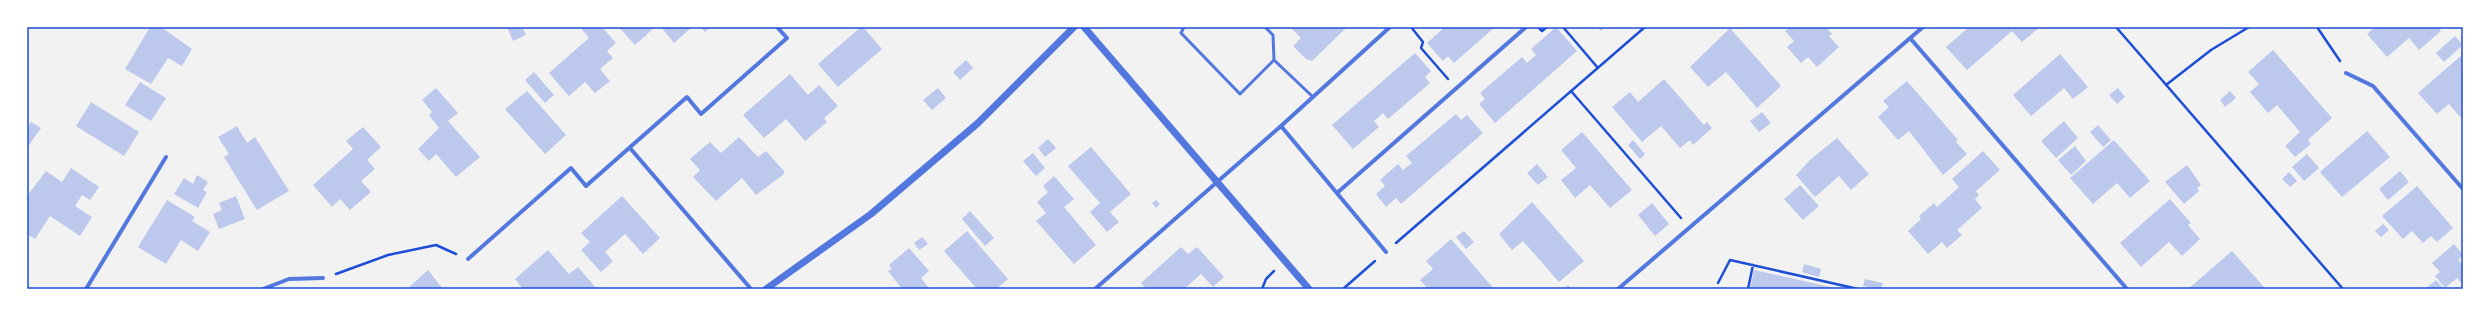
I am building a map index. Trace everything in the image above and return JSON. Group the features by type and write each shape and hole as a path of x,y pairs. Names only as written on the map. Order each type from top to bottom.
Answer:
{"street":[{"path":"468,259 571,168 586,186 687,98 701,114 787,38 777,27"},
{"path":"766,289 871,214 978,123 1074,27"},
{"path":"1084,27 1218,181 1308,289"},
{"path":"1095,289 1282,126 1312,96 1390,27"},
{"path":"1337,193 1526,27"},
{"path":"1618,289 1690,229 1923,27"},
{"path":"1910,38 2127,289"},
{"path":"2346,73 2373,86 2463,189"},
{"path":"1282,126 1386,252"},
{"path":"630,148 751,289"},
{"path":"86,289 166,157"},
{"path":"263,289 289,279 323,278"}],"lane":[{"path":"1184,27 1181,32 1240,94 1274,60"},
{"path":"1265,27 1273,35 1274,60 1312,96"}],"path":[{"path":"1411,27 1423,42 1421,48 1456,88"},
{"path":"1538,27 1542,32 1547,27"},
{"path":"1562,27 1598,68"},
{"path":"1343,289 1645,27"},
{"path":"2116,27 2343,289"},
{"path":"2166,85 2211,50 2249,27"},
{"path":"2317,27 2346,73"},
{"path":"1571,91 1690,229"},
{"path":"323,278 388,255 436,244 468,259"},
{"path":"1718,283 1730,260 1858,289"},
{"path":"1262,289 1266,279 1286,262"},
{"path":"1748,289 1753,266"}],"building":[{"path":"150,27 161,27 192,49 182,66 168,58 151,84 125,69"},
{"path":"507,27 522,27 526,35 513,41"},
{"path":"580,27 602,27 616,43 607,51 613,58 600,69 610,81 595,93 585,82 569,96 549,73 589,38"},
{"path":"619,27 655,27 635,45"},
{"path":"661,27 692,27 674,43"},
{"path":"701,27 711,27 705,32"},
{"path":"861,27 863,27 882,49 838,87 818,64"},
{"path":"1290,27 1347,27 1312,61 1306,59 1293,46 1301,38"},
{"path":"1445,27 1495,27 1454,63 1448,56 1443,61 1427,43"},
{"path":"1556,27 1577,51 1495,123 1479,104 1485,99 1480,93 1522,57 1527,63 1536,55 1531,49"},
{"path":"1597,27 1605,27 1601,31"},
{"path":"1790,27 1826,27 1832,34 1829,36 1839,47 1817,67 1808,57 1801,63 1787,47 1794,41 1785,31"},
{"path":"1969,27 2040,27 2022,42 2012,31 1967,70 1946,47"},
{"path":"2375,27 2438,27 2441,31 2419,50 2409,38 2387,57 2367,34"},
{"path":"1730,28 1781,86 1757,108 1726,72 1708,87 1690,67"},
{"path":"2455,36 2463,45 2444,62 2436,53"},
{"path":"2273,50 2332,118 2308,140 2311,144 2295,157 2285,146 2300,132 2277,105 2268,113 2250,92 2259,84 2248,72"},
{"path":"1415,53 1431,71 1425,77 1430,83 1388,119 1383,113 1374,121 1379,127 1353,149 1332,125"},
{"path":"2060,54 2088,87 2073,99 2064,88 2031,116 2013,95"},
{"path":"2463,54 2463,120 2449,104 2437,114 2418,93"},
{"path":"966,60 973,68 960,80 953,72"},
{"path":"534,72 554,95 545,103 525,80"},
{"path":"790,74 808,95 819,85 838,106 824,118 827,122 805,141 786,119 764,138 743,115"},
{"path":"1664,79 1704,125 1707,122 1712,128 1693,145 1690,140 1680,148 1661,126 1642,142 1612,107 1630,92 1638,102"},
{"path":"1907,81 1958,140 1956,142 1967,154 1943,175 1909,131 1898,140 1878,117 1889,107 1883,101"},
{"path":"140,82 166,98 151,121 125,105"},
{"path":"436,88 458,113 448,121 480,157 456,177 436,154 429,161 418,149 439,128 429,115 432,112 422,100"},
{"path":"938,88 946,98 932,110 923,100"},
{"path":"2118,88 2125,97 2117,104 2109,95"},
{"path":"527,91 566,135 545,154 505,109"},
{"path":"2230,91 2236,98 2225,107 2220,100"},
{"path":"91,102 139,132 124,156 76,126"},
{"path":"1762,112 1771,123 1759,132 1750,121"},
{"path":"1456,114 1461,120 1467,115 1483,133 1401,204 1396,198 1386,207 1376,194 1385,186 1380,180 1398,164 1403,170 1412,163 1406,156"},
{"path":"2064,121 2078,138 2056,158 2041,141"},
{"path":"31,122 41,128 27,148 27,128"},
{"path":"2098,125 2111,140 2103,147 2090,132"},
{"path":"237,126 247,143 255,137 289,191 257,210 224,157 229,154 218,137"},
{"path":"363,127 381,147 367,160 375,169 361,181 371,192 350,210 340,199 332,207 313,185 353,149 346,141"},
{"path":"2367,131 2390,157 2342,197 2320,172"},
{"path":"1582,132 1632,190 1610,208 1590,185 1575,198 1561,180 1576,168 1561,150"},
{"path":"739,137 758,157 766,151 784,171 784,174 756,195 742,178 716,201 693,177 700,170 690,159 710,142 721,153"},
{"path":"1837,138 1869,174 1851,190 1839,176 1815,197 1796,175 1811,159"},
{"path":"1048,139 1056,148 1045,157 1038,148"},
{"path":"1633,140 1645,154 1640,159 1628,145"},
{"path":"2114,140 2150,181 2130,198 2117,183 2093,204 2070,178"},
{"path":"2075,146 2086,161 2071,175 2058,160"},
{"path":"1091,147 1131,194 1110,212 1119,222 1107,232 1090,212 1100,203 1068,166"},
{"path":"1983,151 2000,170 1976,191 1979,195 1975,199 1982,208 1957,230 1962,235 1947,248 1942,242 1928,254 1908,231 1921,219 1919,216 1934,203 1937,207 1959,187 1952,179"},
{"path":"1033,153 1045,168 1036,176 1023,161"},
{"path":"2307,154 2319,168 2304,181 2292,167"},
{"path":"1537,164 1548,177 1538,185 1527,173"},
{"path":"2187,165 2201,185 2197,188 2199,191 2184,204 2165,182"},
{"path":"71,168 99,187 90,200 82,195 75,206 92,217 80,236 50,216 35,239 27,234 27,196 46,171 62,182"},
{"path":"2400,171 2409,182 2388,200 2379,189"},
{"path":"2289,172 2297,181 2290,187 2282,179"},
{"path":"197,175 208,182 203,190 207,192 198,208 174,194 184,178 193,184"},
{"path":"1054,176 1074,199 1064,207 1096,245 1074,264 1036,221 1046,213 1037,202 1048,192 1043,186"},
{"path":"1800,185 1819,206 1803,220 1784,199"},
{"path":"2417,186 2453,228 2437,242 2431,236 2423,243 2412,231 2403,239 2382,216"},
{"path":"236,196 245,219 219,229 213,214 222,210 219,203"},
{"path":"622,196 660,238 643,254 625,234 605,252 613,261 601,272 581,250 590,242 581,233"},
{"path":"2170,199 2191,223 2188,225 2200,239 2182,256 2169,242 2141,267 2120,243"},
{"path":"167,200 195,217 192,221 210,232 198,251 181,240 166,264 138,247"},
{"path":"1156,200 1160,204 1156,208 1152,203"},
{"path":"1532,202 1584,261 1559,282 1523,241 1512,250 1499,234"},
{"path":"1652,203 1669,224 1655,236 1638,215"},
{"path":"970,211 994,238 985,246 962,219"},
{"path":"2383,224 2389,230 2381,237 2375,231"},
{"path":"967,231 1008,279 996,289 977,289 944,251"},
{"path":"1464,231 1474,242 1466,249 1456,237"},
{"path":"922,237 928,244 919,250 914,243"},
{"path":"1451,239 1494,289 1428,289 1420,280 1433,269 1426,261"},
{"path":"2454,244 2463,255 2458,260 2463,266 2463,285 2457,278 2445,288 2435,276 2440,272 2432,263"},
{"path":"1181,247 1188,254 1197,247 1224,277 1213,287 1201,274 1184,289 1146,289 1141,283"},
{"path":"909,248 929,271 921,278 930,289 902,289 888,271 892,269 889,265"},
{"path":"548,250 569,274 578,267 597,289 523,289 515,279"},
{"path":"2232,251 2264,287 2261,289 2188,289"},
{"path":"1804,264 1821,269 1819,277 1802,272"},
{"path":"428,270 443,289 407,289"},
{"path":"1754,270 1835,288 1835,289 1750,289"},
{"path":"1865,279 1883,283 1881,289 1863,286"},
{"path":"2436,280 2444,289 2426,288"},
{"path":"1568,285 1572,289 1563,289"}]}
